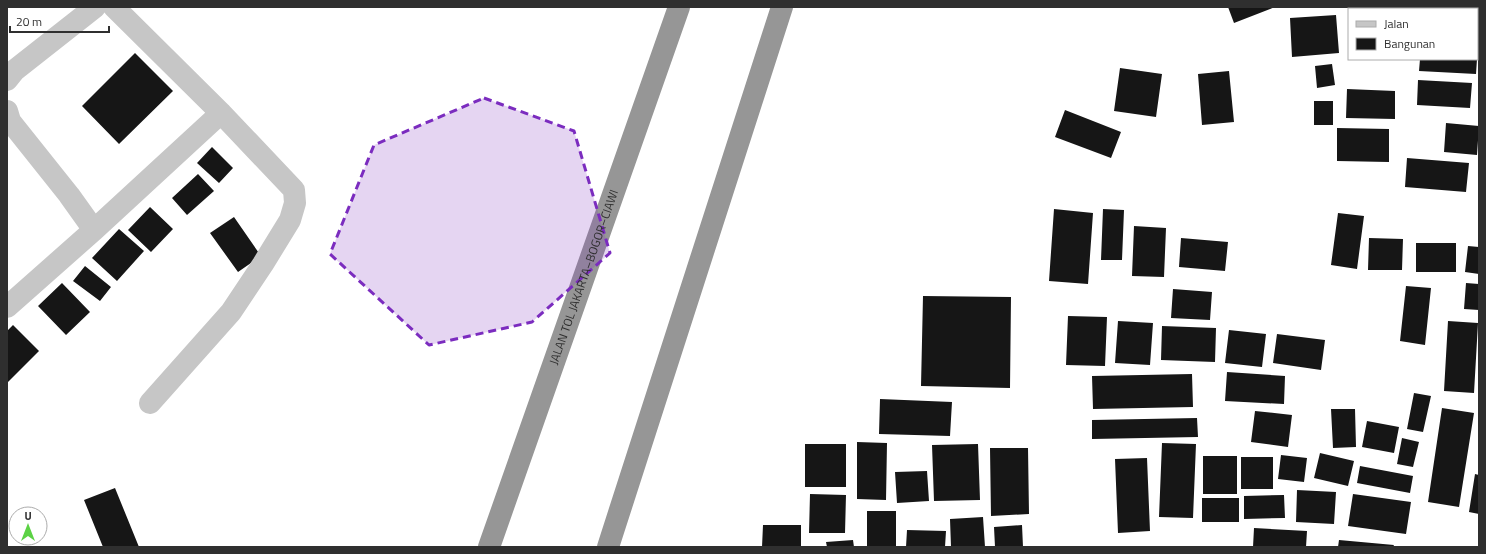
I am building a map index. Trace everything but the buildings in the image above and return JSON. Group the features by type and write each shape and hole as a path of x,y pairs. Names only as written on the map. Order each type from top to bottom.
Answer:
{"highway":[{"name":"JALAN TOL JAKARTA–BOGOR–CIAWI","path":"489,547 679,7"},
{"path":"608,547 782,7"}],"street":[{"path":"7,80 15,70 95,7"},
{"path":"114,7 221,113 294,190 295,203 290,220 231,312 150,403"},
{"path":"7,111 10,121 69,195 94,230"},
{"path":"7,307 94,230 221,113"}],"highlighted area":[{"path":"484,98 574,131 610,253 532,322 429,345 330,254 374,145"}]}
